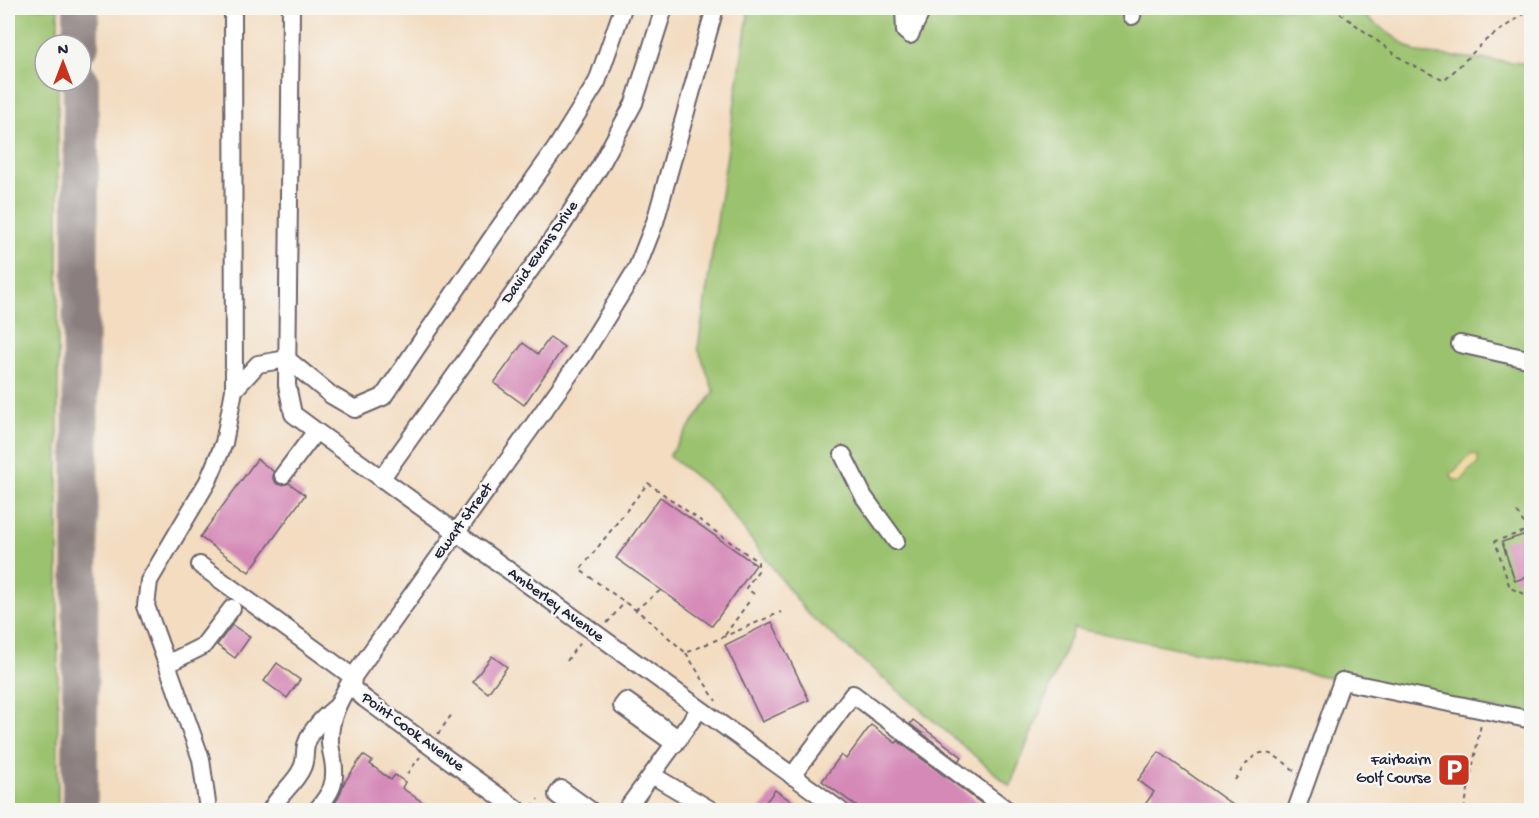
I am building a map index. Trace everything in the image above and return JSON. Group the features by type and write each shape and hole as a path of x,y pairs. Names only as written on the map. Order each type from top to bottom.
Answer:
{"street":[{"path":"208,810 201,759 146,606 149,581 208,481 224,443 234,390 233,8"},
{"name":"Amberley Avenue","path":"291,8 287,359 288,393 293,414 840,810"},
{"path":"234,390 258,364 287,359 331,395 355,409 383,398 555,148 597,82 622,8"},
{"name":"David Evans Drive","path":"381,479 563,224 599,168 634,103 664,8"},
{"name":"Ewart Street","path":"335,708 353,677 582,357 637,268 655,222 715,8"},
{"path":"904,8 905,32 910,35 923,8"},
{"path":"1460,344 1532,360"},
{"path":"283,475 316,432"},
{"path":"843,455 864,497 896,541"},
{"name":"Point Cook Avenue","path":"200,565 353,677 352,688 365,699 524,810"},
{"path":"167,664 203,646 232,608"},
{"path":"1296,810 1342,681 1532,720"},
{"path":"792,776 853,694 1007,810"},
{"path":"624,704 677,741"},
{"path":"271,810 302,770 306,758 305,747 313,731 321,720 335,708"},
{"path":"317,810 332,790 335,777 330,742 335,708"},
{"path":"626,810 699,710"},
{"path":"652,775 711,810"},
{"path":"578,810 559,792 590,810"}],"path":[{"path":"1334,8 1407,63 1445,80 1486,40 1532,8"},
{"path":"754,594 746,588 758,571 758,562 648,483 580,570 635,610 686,652 781,612"},
{"path":"1517,512 1526,525 1532,528"},
{"path":"1532,528 1495,541 1510,588 1532,597"},
{"path":"635,610 661,590"},
{"path":"723,637 750,600"},
{"path":"1464,810 1484,710"},
{"path":"1235,780 1254,754 1261,752 1273,754 1306,780"},
{"path":"524,810 538,800"}],"green space":[{"path":"8,8 58,8 58,33 33,33 33,93 58,93 58,810 8,810"},
{"path":"749,8 1353,8 1417,53 1531,64 1531,716 1074,628 1010,786 807,613 715,492 669,456 714,392 698,348"}],"sand":[{"path":"1472,454 1478,456 1478,464 1468,471 1462,481 1452,479 1451,474"}],"building":[{"path":"550,337 564,347 524,405 494,383 523,343 538,354"},
{"path":"257,459 273,471 273,479 277,484 289,483 305,495 249,572 200,537"},
{"path":"660,497 756,565 712,626 616,558"},
{"path":"1532,532 1532,575 1515,581 1502,542"},
{"path":"772,622 809,700 762,722 725,645"},
{"path":"232,625 250,637 235,658 217,645"},
{"path":"492,656 507,667 488,693 473,681"},
{"path":"277,663 300,680 287,698 264,681"},
{"path":"913,720 962,757 959,761 910,724"},
{"path":"871,725 896,743 898,741 990,810 862,810 822,781 841,755 846,759"},
{"path":"1159,752 1240,810 1141,810 1154,792 1138,780"},
{"path":"363,755 372,761 370,764 391,780 395,775 405,782 402,788 434,810 330,810 339,797 344,783"},
{"path":"775,790 804,810 760,810"}],"taxiway":[{"path":"81,8 81,33"},
{"path":"80,810 81,93"}],"place":[{"name":"Fairbairn Golf Course","path":"1454,770"}]}
